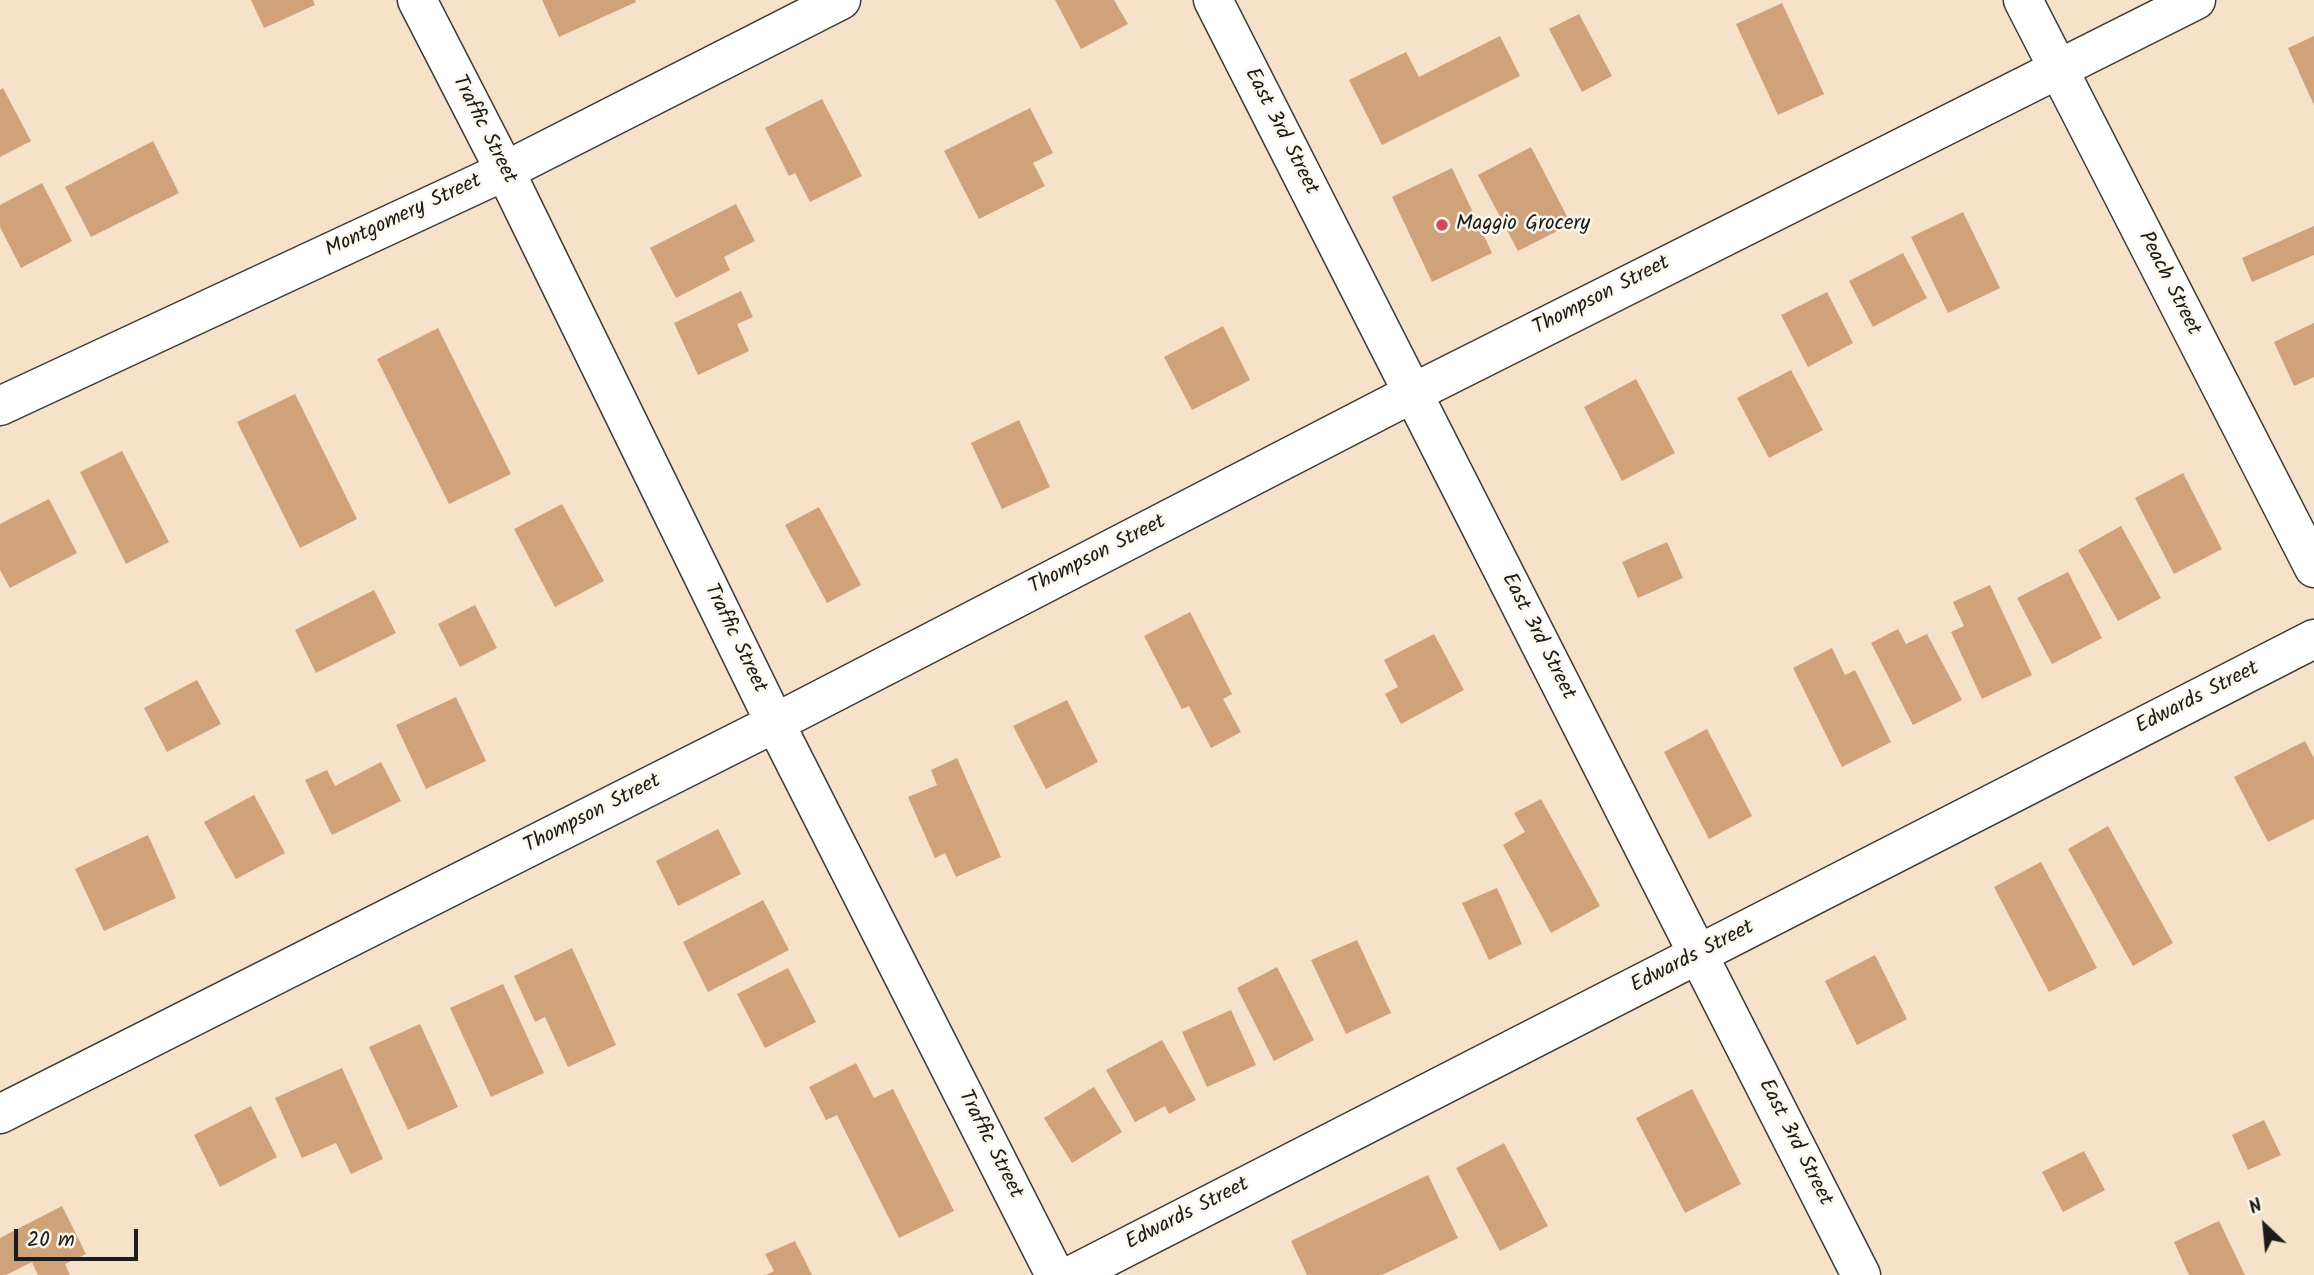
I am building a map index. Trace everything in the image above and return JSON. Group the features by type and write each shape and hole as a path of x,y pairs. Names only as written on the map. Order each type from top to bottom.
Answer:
{"street":[{"name":"Traffic Street","path":"417,0 505,171 775,723 1055,1275"},
{"name":"Montgomery Street","path":"0,406 505,171 841,0"},
{"name":"East 3rd Street","path":"1213,0 1861,1275"},
{"name":"Peach Street","path":"2023,0 2314,568"},
{"name":"Thompson Street","path":"0,1114 775,723 1413,393 2196,0"},
{"name":"Edwards Street","path":"1072,1275 2314,639"}],"building":[{"path":"251,0 313,0 315,5 264,28"},
{"path":"542,0 635,0 636,2 559,37"},
{"path":"1055,0 1114,0 1128,24 1081,49"},
{"path":"1782,3 1824,94 1778,115 1736,24"},
{"path":"1579,14 1612,76 1582,92 1549,29"},
{"path":"1500,36 1520,76 1382,145 1349,80 1406,52 1419,77"},
{"path":"2314,36 2314,105 2288,48"},
{"path":"3,88 31,141 0,157 0,90"},
{"path":"822,99 862,176 810,202 795,173 789,176 765,128"},
{"path":"1030,108 1053,153 1033,163 1045,186 979,219 944,151"},
{"path":"153,141 179,193 91,237 65,187"},
{"path":"1531,147 1571,224 1518,251 1478,175"},
{"name":"Maggio Grocery","path":"1452,168 1492,253 1432,282 1392,197"},
{"path":"42,183 72,241 21,268 0,227 0,205"},
{"path":"736,204 755,241 724,257 730,270 676,298 650,248"},
{"path":"1963,212 2000,288 1948,313 1911,237"},
{"path":"2314,226 2314,255 2252,282 2242,258"},
{"path":"1903,253 1927,298 1873,327 1849,281"},
{"path":"741,291 753,317 737,324 749,351 698,375 674,323"},
{"path":"1827,292 1853,343 1808,367 1781,315"},
{"path":"2314,323 2314,377 2294,386 2274,342"},
{"path":"1223,326 1250,380 1192,410 1164,357"},
{"path":"438,328 511,474 449,504 377,359"},
{"path":"1791,370 1823,430 1769,458 1737,398"},
{"path":"1636,379 1675,453 1622,481 1584,407"},
{"path":"295,394 357,519 300,548 237,422"},
{"path":"1019,420 1050,487 1002,509 971,443"},
{"path":"122,451 169,542 126,564 80,472"},
{"path":"2183,473 2222,549 2174,574 2135,498"},
{"path":"49,499 77,553 10,588 0,570 0,524"},
{"path":"562,504 604,581 555,607 514,529"},
{"path":"819,507 861,585 827,603 785,525"},
{"path":"2121,526 2161,598 2118,621 2078,550"},
{"path":"1667,542 1683,578 1638,598 1622,562"},
{"path":"2068,572 2102,638 2052,664 2017,598"},
{"path":"1990,585 2032,675 1982,699 1951,632 1964,626 1953,602"},
{"path":"374,590 396,633 316,673 295,630"},
{"path":"475,605 497,648 460,667 438,624"},
{"path":"1190,612 1232,694 1223,699 1241,732 1211,748 1189,706 1182,709 1144,636"},
{"path":"1898,629 1906,644 1927,634 1962,700 1913,725 1871,643"},
{"path":"1434,634 1464,690 1401,724 1385,694 1398,687 1384,660"},
{"path":"1832,648 1845,675 1855,670 1891,742 1842,767 1793,668"},
{"path":"197,680 221,724 167,752 144,708"},
{"path":"456,697 486,761 426,789 396,725"},
{"path":"1067,700 1098,762 1046,789 1013,726"},
{"path":"1707,729 1752,816 1709,839 1664,752"},
{"path":"2305,741 2314,758 2314,819 2268,842 2234,777"},
{"path":"957,758 1001,857 956,877 945,853 935,858 908,797 937,785 931,770"},
{"path":"381,762 401,801 332,835 305,780 327,770 335,786"},
{"path":"254,795 285,853 236,879 204,822"},
{"path":"1541,799 1600,906 1551,933 1503,845 1525,832 1514,813"},
{"path":"2108,826 2173,943 2133,966 2068,849"},
{"path":"718,829 741,874 678,906 656,861"},
{"path":"148,835 176,898 104,931 75,869"},
{"path":"2041,862 2097,968 2049,992 1994,887"},
{"path":"1497,888 1522,944 1489,960 1462,903"},
{"path":"763,900 789,950 708,992 683,942"},
{"path":"1357,940 1391,1013 1346,1034 1311,960"},
{"path":"572,948 616,1045 568,1067 545,1017 535,1022 514,976"},
{"path":"1875,955 1907,1019 1857,1045 1825,981"},
{"path":"1277,967 1314,1040 1274,1061 1237,988"},
{"path":"788,968 816,1022 765,1048 737,994"},
{"path":"503,984 544,1073 491,1097 450,1008"},
{"path":"1231,1010 1256,1065 1207,1087 1182,1032"},
{"path":"420,1024 458,1107 408,1130 369,1047"},
{"path":"1162,1040 1196,1100 1169,1114 1165,1106 1135,1122 1106,1070"},
{"path":"856,1063 874,1098 893,1089 954,1211 899,1238 837,1115 826,1120 809,1087"},
{"path":"342,1068 383,1159 351,1174 336,1143 302,1158 275,1098"},
{"path":"1094,1087 1122,1132 1072,1163 1044,1118"},
{"path":"1692,1089 1741,1184 1685,1213 1636,1118"},
{"path":"251,1106 277,1157 220,1187 194,1135"},
{"path":"2264,1120 2281,1155 2248,1170 2232,1135"},
{"path":"1504,1143 1548,1226 1500,1251 1456,1168"},
{"path":"2084,1151 2105,1190 2063,1212 2042,1172"},
{"path":"1428,1175 1458,1238 1382,1275 1307,1275 1291,1241"},
{"path":"62,1206 86,1254 65,1264 70,1275 38,1275 32,1262 6,1275 0,1275 0,1238"},
{"path":"2219,1221 2245,1275 2189,1275 2174,1242"},
{"path":"795,1241 812,1275 766,1275 774,1271 765,1254"}],"place":[{"name":"Maggio Grocery","path":"1442,225"}]}
